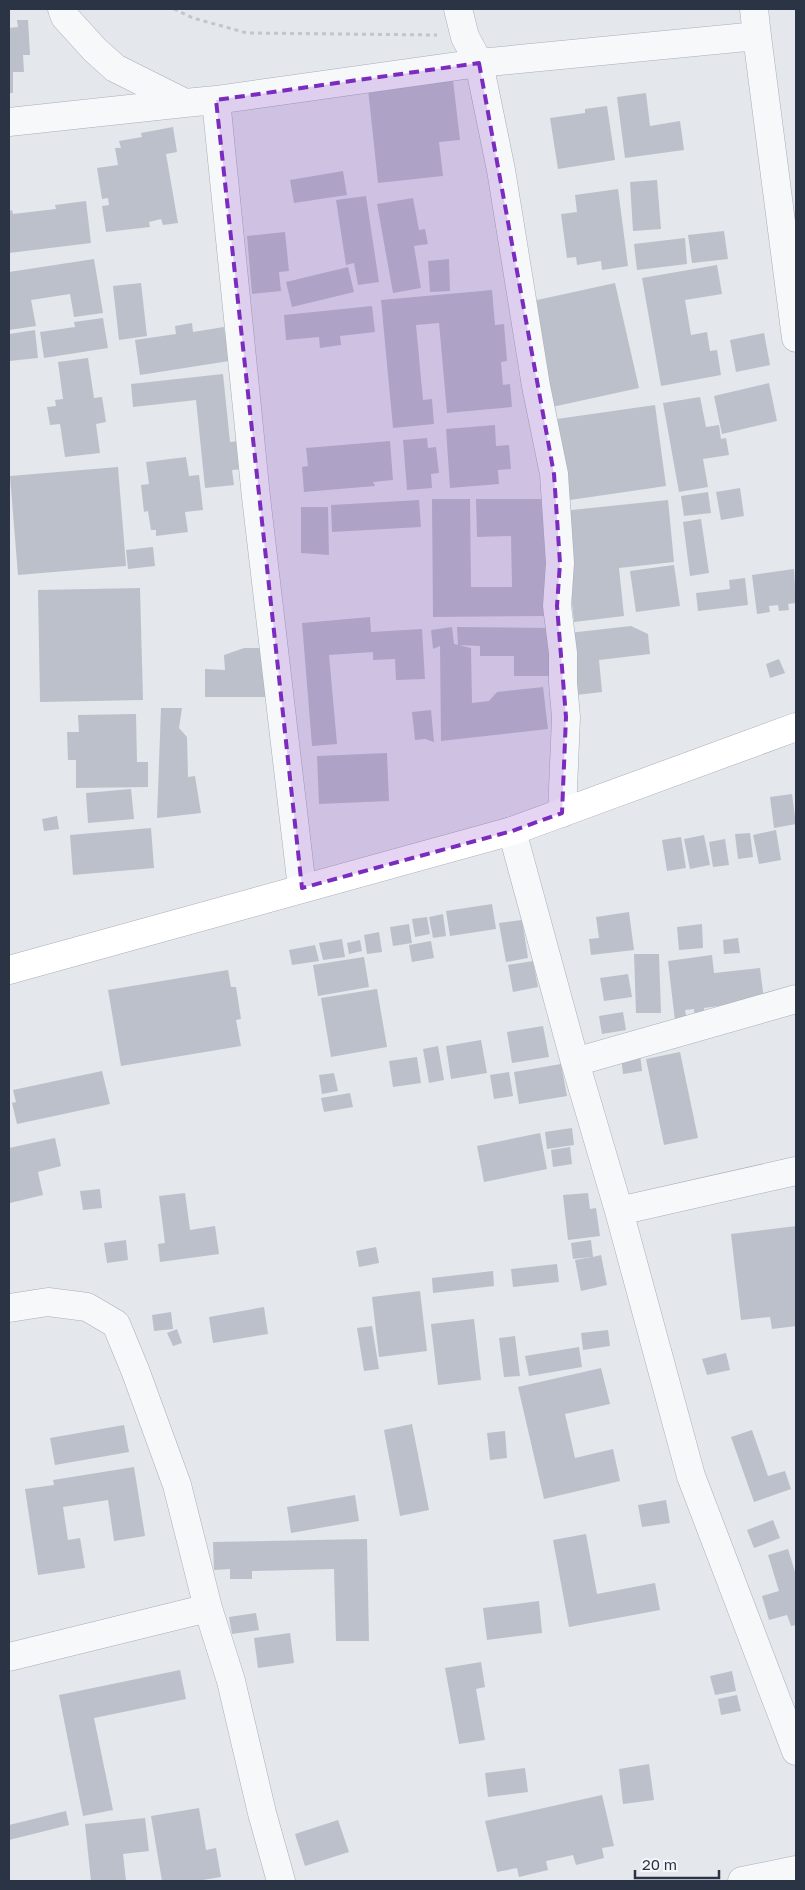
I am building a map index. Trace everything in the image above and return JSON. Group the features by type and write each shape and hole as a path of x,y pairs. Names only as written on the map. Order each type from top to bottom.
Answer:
{"street":[{"path":"62,9 65,17 94,50 114,68 185,103"},
{"path":"458,9 465,37 479,63 501,170 536,386 554,474 560,563 557,606 564,653 563,683 566,717 562,813"},
{"path":"754,9 796,338"},
{"path":"9,122 216,100 479,63 757,36"},
{"path":"216,100 256,498 302,888"},
{"path":"9,970 512,830 796,727"},
{"path":"512,830 575,1062 619,1210 691,1476 796,1751"},
{"path":"575,1062 796,1000"},
{"path":"619,1210 796,1171"},
{"path":"9,1308 48,1302 87,1308 116,1324 177,1485 208,1608 231,1681 262,1813 281,1881"},
{"path":"9,1657 208,1608"},
{"path":"742,1881 796,1870"}],"path":[{"path":"174,9 193,18 247,33 416,34 465,37"}],"highlighted area":[{"path":"479,63 554,474 560,563 557,606 566,717 562,813 512,831 302,888 216,100"}],"building":[{"path":"17,20 28,20 30,55 23,55 24,72 13,72 13,93 9,93 9,28 18,27"},
{"path":"453,80 460,140 439,142 443,176 378,183 368,89"},
{"path":"646,93 650,126 680,121 684,150 625,158 617,97"},
{"path":"607,106 615,160 558,169 550,118 585,113 585,109"},
{"path":"173,127 177,152 166,154 178,223 163,225 161,219 149,222 150,227 106,232 102,206 109,205 108,198 102,199 97,168 118,165 115,148 121,148 119,141 142,137 141,133"},
{"path":"343,171 347,195 294,203 290,180"},
{"path":"657,180 661,229 633,231 630,182"},
{"path":"618,189 628,266 602,270 601,261 577,265 576,257 567,258 561,214 577,212 575,195"},
{"path":"366,196 379,282 358,285 354,263 346,265 336,200"},
{"path":"413,198 419,230 425,229 428,244 414,246 421,288 393,293 377,204"},
{"path":"86,201 91,243 9,253 9,211 12,210 13,214 56,209 55,205"},
{"path":"724,231 728,259 692,263 688,235"},
{"path":"285,232 289,271 279,272 281,291 252,294 247,236"},
{"path":"685,238 687,264 637,270 634,244"},
{"path":"94,259 103,313 74,317 70,294 31,300 36,326 9,330 9,272"},
{"path":"449,259 450,291 430,292 428,261"},
{"path":"717,265 722,294 685,300 691,335 707,332 710,351 717,350 721,375 661,386 642,278"},
{"path":"348,267 354,292 292,307 286,282"},
{"path":"141,283 147,336 119,340 113,286"},
{"path":"615,283 639,388 552,407 528,302"},
{"path":"492,290 495,325 504,324 507,361 501,362 503,385 510,384 512,407 447,413 439,323 416,325 423,400 432,399 434,424 393,428 381,300"},
{"path":"372,306 375,332 340,336 341,345 320,348 319,337 286,340 284,315"},
{"path":"103,318 108,348 44,358 40,332 75,327 74,322"},
{"path":"192,323 193,332 224,327 229,361 140,375 135,340 176,334 175,326"},
{"path":"35,330 38,358 9,361 9,334"},
{"path":"764,333 770,365 736,372 730,340"},
{"path":"88,358 94,398 102,397 106,422 96,424 100,453 65,457 60,424 50,425 47,407 56,406 55,400 63,399 58,362"},
{"path":"223,374 230,442 240,441 243,469 232,470 234,485 205,488 196,400 133,407 131,384"},
{"path":"769,383 777,421 722,434 714,396"},
{"path":"700,397 706,427 719,425 721,439 726,438 729,455 703,459 708,487 679,492 663,403"},
{"path":"655,405 666,486 570,500 557,419"},
{"path":"495,425 496,446 509,445 511,469 498,470 499,484 450,488 446,429"},
{"path":"427,438 428,448 436,447 439,473 431,474 432,488 407,490 403,440"},
{"path":"390,441 393,480 373,482 375,486 304,492 302,467 308,466 306,448"},
{"path":"186,457 189,476 199,475 203,510 185,512 188,532 156,536 156,530 151,530 148,511 144,512 141,485 149,484 146,462"},
{"path":"118,467 126,566 18,575 10,476"},
{"path":"740,488 744,516 721,520 716,492"},
{"path":"708,492 711,513 684,516 681,496"},
{"path":"432,499 470,499 471,587 512,587 511,536 477,537 476,499 547,499 548,616 433,617"},
{"path":"419,500 421,527 332,532 331,505"},
{"path":"668,500 674,562 619,568 624,616 574,622 562,511"},
{"path":"301,507 328,507 329,555 301,553"},
{"path":"701,519 709,573 690,576 683,522"},
{"path":"153,547 155,566 128,569 126,550"},
{"path":"674,565 680,606 636,612 630,571"},
{"path":"794,569 796,603 788,604 789,610 779,611 778,605 769,606 770,612 757,614 752,575"},
{"path":"745,578 748,605 698,611 696,593 730,589 729,580"},
{"path":"140,588 143,700 40,702 38,590"},
{"path":"370,617 371,632 422,629 425,679 396,680 395,659 373,660 373,652 329,655 337,744 312,746 302,623"},
{"path":"631,626 648,634 650,654 599,660 602,692 576,695 569,633"},
{"path":"452,627 454,644 471,648 472,703 489,701 497,692 543,687 548,729 441,741 440,646 433,649 431,630"},
{"path":"457,627 550,628 549,676 514,676 514,656 480,656 480,646 458,645"},
{"path":"244,648 265,648 265,697 205,697 205,669 225,670 224,655"},
{"path":"779,659 785,673 770,678 766,664"},
{"path":"161,708 182,708 179,728 187,737 188,777 195,776 201,813 157,818"},
{"path":"431,710 434,742 425,739 415,740 412,712"},
{"path":"136,714 137,762 148,762 148,787 76,788 76,760 68,760 67,732 79,732 78,715"},
{"path":"387,753 389,801 319,804 317,756"},
{"path":"131,789 134,819 88,823 86,793"},
{"path":"792,794 796,824 774,828 770,797"},
{"path":"57,816 59,829 44,831 42,819"},
{"path":"151,828 154,868 73,875 70,835"},
{"path":"776,830 781,860 759,864 753,835"},
{"path":"750,833 753,857 738,859 735,834"},
{"path":"704,835 710,865 690,869 684,839"},
{"path":"681,837 686,868 667,871 662,840"},
{"path":"725,839 729,865 713,867 709,842"},
{"path":"492,904 496,929 450,936 446,911"},
{"path":"629,912 634,950 591,955 589,939 599,938 596,917"},
{"path":"443,914 446,936 433,938 429,917"},
{"path":"427,917 430,934 415,937 412,919"},
{"path":"522,920 528,958 506,962 499,923"},
{"path":"409,924 412,943 393,946 390,927"},
{"path":"702,924 703,948 679,950 677,927"},
{"path":"379,932 382,952 367,954 364,935"},
{"path":"738,938 740,953 724,954 723,940"},
{"path":"342,939 345,957 323,960 319,943"},
{"path":"360,940 362,951 349,954 347,943"},
{"path":"431,941 434,958 412,962 409,945"},
{"path":"315,945 319,961 292,965 289,950"},
{"path":"634,954 659,954 661,1013 636,1013"},
{"path":"712,955 714,973 760,968 764,1000 704,1008 705,1017 695,1018 694,1009 685,1010 687,1020 675,1021 668,961"},
{"path":"364,957 369,987 318,996 313,965"},
{"path":"533,961 538,987 513,992 508,965"},
{"path":"228,970 231,987 236,987 241,1019 236,1020 241,1046 121,1066 108,990"},
{"path":"628,974 632,997 604,1001 600,978"},
{"path":"377,989 387,1047 331,1057 321,998"},
{"path":"623,1012 626,1030 602,1034 599,1016"},
{"path":"543,1026 549,1057 512,1063 507,1032"},
{"path":"481,1040 487,1073 451,1079 446,1046"},
{"path":"438,1046 444,1080 429,1083 423,1049"},
{"path":"680,1052 698,1138 664,1145 646,1059"},
{"path":"640,1054 642,1071 623,1074 621,1056"},
{"path":"417,1057 421,1083 393,1087 389,1061"},
{"path":"561,1064 567,1096 519,1104 514,1072"},
{"path":"102,1071 110,1104 17,1124 12,1103 16,1102 13,1090"},
{"path":"509,1072 513,1096 494,1099 490,1075"},
{"path":"334,1073 338,1091 322,1094 319,1075"},
{"path":"350,1093 353,1107 324,1112 321,1098"},
{"path":"572,1128 574,1145 547,1149 545,1132"},
{"path":"540,1133 547,1169 484,1182 477,1146"},
{"path":"55,1138 61,1166 38,1172 43,1195 10,1203 9,1148"},
{"path":"570,1147 572,1164 553,1167 551,1150"},
{"path":"100,1189 102,1208 83,1210 80,1191"},
{"path":"185,1193 190,1230 215,1226 219,1254 160,1262 158,1244 165,1243 159,1196"},
{"path":"588,1193 590,1209 596,1208 600,1236 568,1240 563,1195"},
{"path":"796,1226 796,1326 772,1329 770,1317 741,1320 731,1234"},
{"path":"126,1240 128,1260 107,1263 104,1243"},
{"path":"591,1240 593,1257 601,1255 607,1285 581,1291 575,1260 591,1257 573,1259 571,1243"},
{"path":"376,1247 379,1263 359,1267 356,1251"},
{"path":"557,1264 559,1282 513,1287 511,1269"},
{"path":"493,1271 494,1286 433,1293 432,1278"},
{"path":"420,1291 427,1351 379,1357 372,1297"},
{"path":"264,1307 268,1334 213,1343 209,1317"},
{"path":"171,1312 173,1329 154,1331 152,1315"},
{"path":"474,1319 481,1380 438,1385 431,1324"},
{"path":"372,1326 379,1369 364,1371 357,1328"},
{"path":"177,1329 182,1343 173,1346 167,1333"},
{"path":"608,1330 610,1346 583,1350 581,1333"},
{"path":"515,1336 520,1376 504,1377 499,1338"},
{"path":"579,1347 582,1367 529,1376 525,1356"},
{"path":"726,1353 730,1370 707,1375 702,1359"},
{"path":"601,1368 610,1404 565,1414 575,1458 613,1449 620,1481 544,1499 518,1387"},
{"path":"412,1424 429,1510 400,1516 384,1430"},
{"path":"124,1425 129,1452 55,1465 50,1438"},
{"path":"752,1430 768,1476 785,1471 791,1489 754,1502 731,1437"},
{"path":"505,1431 507,1458 490,1460 487,1433"},
{"path":"134,1467 145,1536 114,1541 108,1500 63,1507 68,1540 80,1538 85,1568 38,1575 25,1489 54,1485 53,1480"},
{"path":"355,1495 359,1521 291,1533 287,1507"},
{"path":"666,1500 670,1523 642,1527 638,1505"},
{"path":"773,1520 780,1538 754,1548 747,1530"},
{"path":"586,1534 597,1594 655,1583 660,1610 569,1627 553,1540"},
{"path":"367,1539 369,1641 336,1641 334,1569 252,1571 252,1579 230,1579 230,1569 214,1570 213,1542"},
{"path":"788,1549 796,1575 796,1625 791,1626 787,1615 769,1620 762,1596 779,1591 768,1555"},
{"path":"539,1601 542,1633 487,1640 483,1608"},
{"path":"256,1613 259,1630 232,1634 229,1617"},
{"path":"290,1633 294,1663 258,1668 254,1638"},
{"path":"481,1662 485,1687 476,1689 485,1740 459,1744 445,1668"},
{"path":"180,1670 186,1699 94,1718 113,1810 83,1816 59,1695"},
{"path":"732,1671 736,1691 715,1695 710,1676"},
{"path":"737,1695 741,1711 721,1715 718,1699"},
{"path":"649,1764 654,1800 623,1804 619,1769"},
{"path":"525,1768 528,1792 488,1797 485,1773"},
{"path":"602,1795 614,1846 602,1848 604,1858 576,1865 573,1855 546,1861 548,1870 519,1877 517,1868 497,1872 485,1821"},
{"path":"199,1808 206,1850 216,1848 221,1877 196,1881 162,1881 151,1816"},
{"path":"66,1811 69,1825 9,1840 9,1825"},
{"path":"145,1818 149,1851 123,1854 126,1881 91,1881 85,1824"},
{"path":"338,1820 349,1852 305,1866 295,1834"}]}
